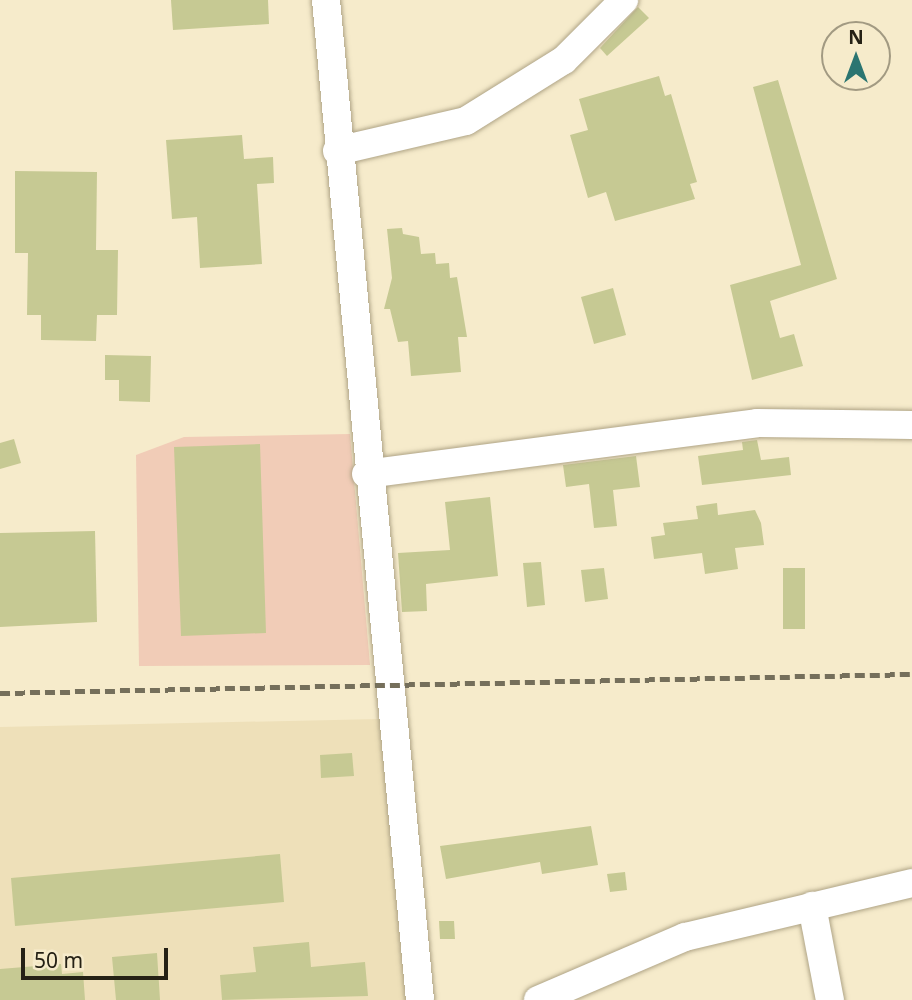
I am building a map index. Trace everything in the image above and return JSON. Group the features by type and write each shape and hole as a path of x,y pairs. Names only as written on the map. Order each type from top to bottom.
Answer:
{"street":[{"path":"326,0 366,474 420,1000"},
{"path":"337,152 466,121 555,67 624,0"},
{"path":"366,474 757,422 912,425"},
{"path":"538,1000 576,991 685,937 912,883"},
{"path":"812,906 830,1000"}],"shaded area":[{"path":"350,434 370,665 139,666 136,455 184,437"},
{"path":"380,719 411,1000 0,1000 0,727"}],"building":[{"path":"171,0 268,0 269,24 173,30"},
{"path":"638,7 649,18 607,56 600,48"},
{"path":"659,76 665,96 671,94 697,182 690,184 695,199 615,221 606,192 588,198 570,135 588,130 579,99"},
{"path":"778,80 837,279 770,301 780,338 794,334 803,366 752,380 730,285 801,265 753,87"},
{"path":"242,135 244,159 273,157 274,183 257,184 262,264 200,268 197,217 172,219 166,140"},
{"path":"15,171 97,172 96,250 118,250 117,315 97,315 96,341 41,340 41,315 27,315 28,253 15,253"},
{"path":"402,228 403,234 419,237 421,254 435,253 436,264 449,263 450,278 457,277 467,337 458,337 461,372 411,376 408,341 398,342 390,309 384,309 392,278 387,229"},
{"path":"613,288 626,335 594,344 581,297"},
{"path":"105,355 151,356 150,402 119,401 119,380 105,380"},
{"path":"14,439 21,463 0,469 0,443"},
{"path":"757,440 761,460 789,457 791,475 702,485 698,456 743,450 742,442"},
{"path":"260,444 266,633 181,636 174,447"},
{"path":"636,456 640,487 613,490 617,526 594,528 589,484 566,487 563,465"},
{"path":"490,497 498,576 426,584 427,611 402,612 398,553 450,550 445,502"},
{"path":"717,503 718,515 755,510 761,523 764,545 735,548 738,569 705,574 702,553 654,559 651,537 665,535 663,523 698,519 696,506"},
{"path":"95,531 97,622 0,627 0,533"},
{"path":"541,562 545,605 527,607 523,563"},
{"path":"604,568 608,599 585,602 581,570"},
{"path":"783,568 805,568 805,629 783,629"},
{"path":"352,753 354,776 321,778 320,755"},
{"path":"591,826 598,865 542,874 540,862 446,879 440,846"},
{"path":"280,854 284,902 15,926 11,878"},
{"path":"625,872 627,890 610,892 607,874"},
{"path":"439,921 454,921 455,939 440,939"},
{"path":"309,942 311,967 365,962 368,996 222,1000 220,975 256,972 253,947"},
{"path":"157,953 160,1000 116,1000 112,957"},
{"path":"61,964 62,974 83,972 85,1000 0,1000 0,969"}],"railway":[{"path":"0,693 912,674"}]}
